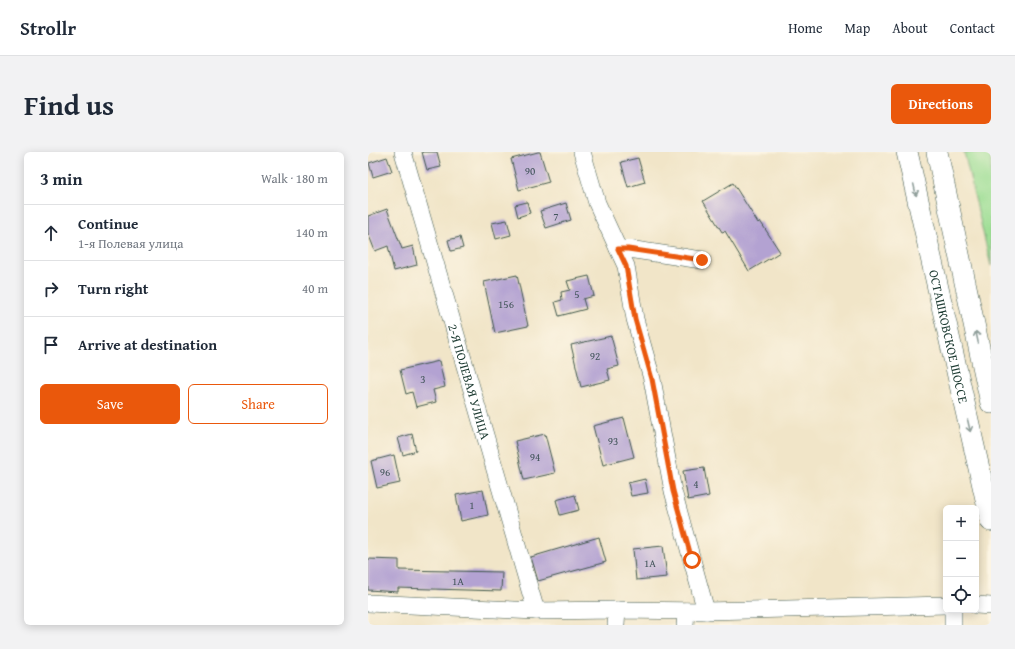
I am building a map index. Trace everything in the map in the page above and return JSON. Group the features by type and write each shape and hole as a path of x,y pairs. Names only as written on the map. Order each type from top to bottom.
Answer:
{"main road":[{"name":"ОСТАШКОВСКОЕ ШОССЕ","path":"907,152 991,521"},
{"name":"ОСТАШКОВСКОЕ ШОССЕ","path":"937,152 991,403"}],"street":[{"name":"2-Я ПОЛЕВАЯ УЛИЦА","path":"403,152 536,611"},
{"path":"582,152 597,203 626,266 635,319 652,379 673,491 706,611"},
{"path":"618,249 628,249 702,260"},
{"path":"368,603 536,611 617,617 685,618 706,611 943,605"},
{"path":"979,605 991,606"},
{"path":"953,613 953,625"}],"green space":[{"path":"964,152 991,152 991,266"}],"building":[{"path":"422,152 437,152 441,167 427,170"},
{"path":"540,152 549,182 519,190 511,159"},
{"path":"387,157 392,171 373,177 369,163"},
{"path":"638,158 645,182 628,187 621,162"},
{"path":"733,183 758,223 760,221 780,252 749,271 725,231 722,232 703,201"},
{"path":"527,202 530,213 518,217 515,205"},
{"path":"566,203 571,220 546,228 540,211"},
{"path":"387,209 402,249 413,246 417,265 394,271 388,246 375,251 368,233 368,216"},
{"path":"507,220 511,235 496,239 492,223"},
{"path":"460,237 463,248 451,251 448,240"},
{"path":"517,275 528,326 495,333 484,282"},
{"path":"589,276 594,296 583,299 586,309 559,316 555,302 562,300 561,292 570,290 567,281"},
{"path":"611,336 619,366 607,369 610,380 581,387 571,345"},
{"path":"439,361 445,387 433,390 436,402 416,407 412,392 406,394 400,370"},
{"path":"624,418 634,457 603,465 593,426"},
{"path":"412,434 416,451 403,455 398,438"},
{"path":"545,434 555,473 524,480 515,441"},
{"path":"394,455 400,483 377,488 371,461"},
{"path":"704,468 709,496 688,500 683,471"},
{"path":"645,479 648,493 631,496 628,483"},
{"path":"483,490 488,515 461,521 456,495"},
{"path":"575,495 579,510 560,515 556,500"},
{"path":"599,537 606,562 538,581 531,557"},
{"path":"663,546 667,577 636,580 633,549"},
{"path":"368,559 399,560 399,570 502,572 501,591 398,588 398,592 368,590"}],"route":[{"path":"692,560 673,491 652,379 635,319 626,266 618,249 628,249 702,260"}]}
